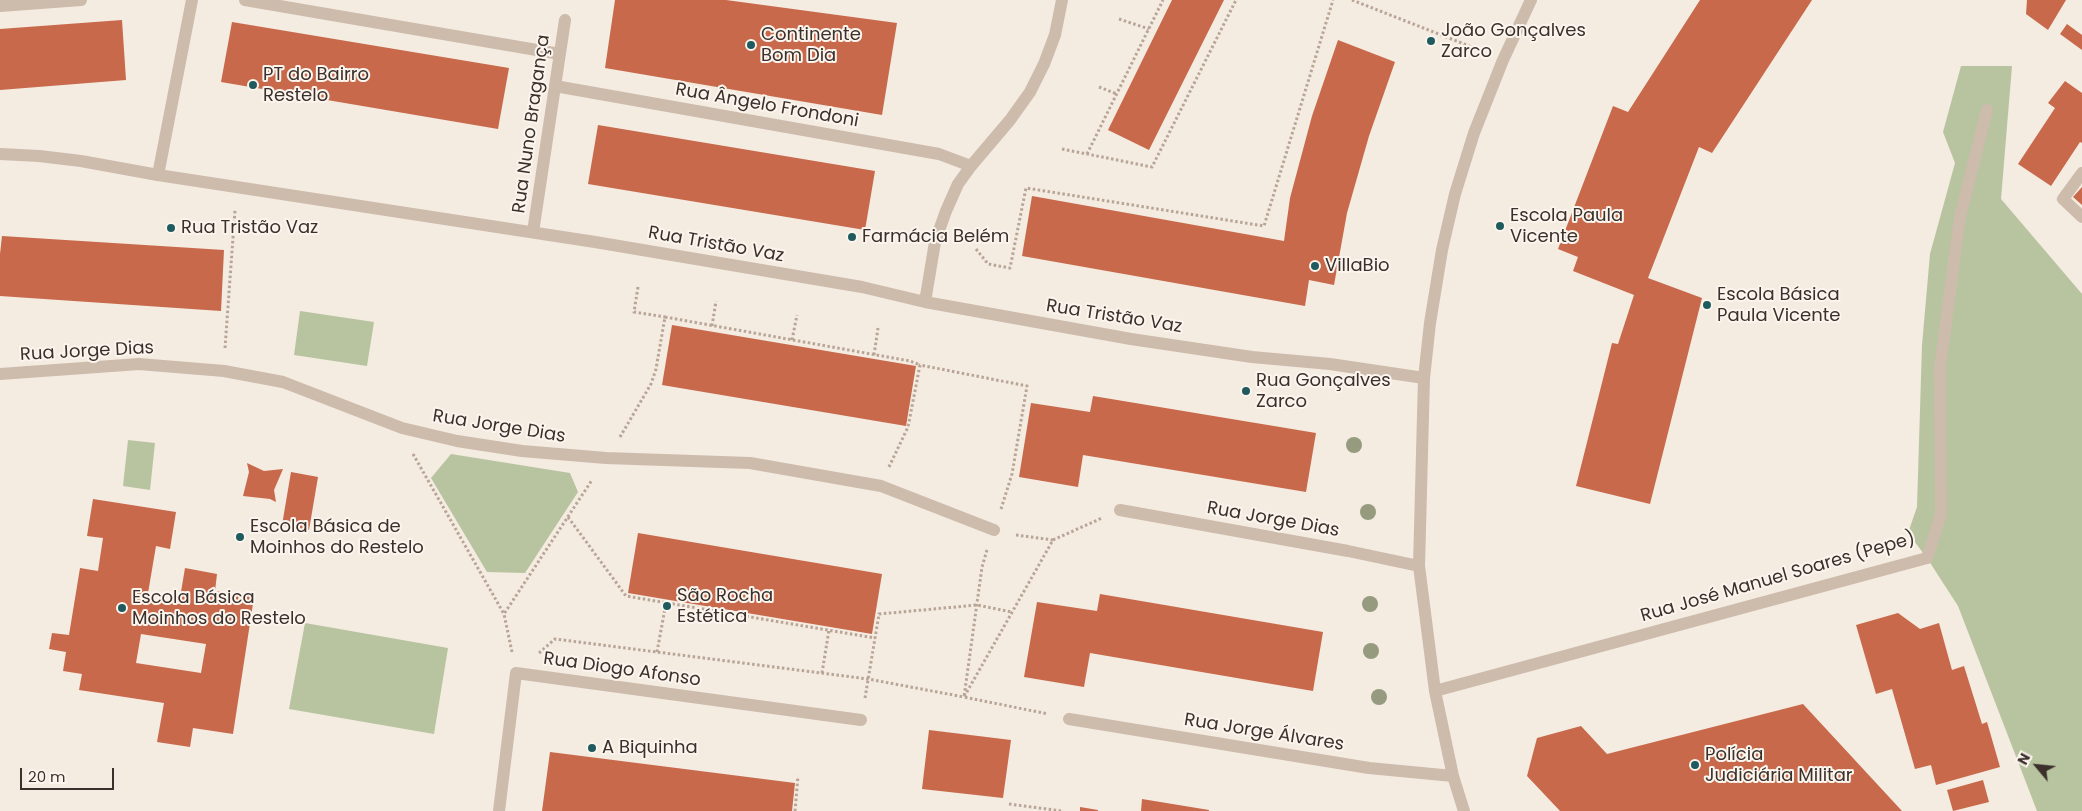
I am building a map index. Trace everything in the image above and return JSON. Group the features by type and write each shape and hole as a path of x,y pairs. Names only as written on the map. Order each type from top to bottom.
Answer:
{"street":[{"path":"0,6 81,0"},
{"path":"158,175 192,0"},
{"path":"245,0 560,54"},
{"path":"925,302 935,242 958,184 1010,120 1030,92 1053,42 1062,0"},
{"path":"1464,811 1453,776 1435,691 1419,566 1424,378 1430,323 1450,214 1474,133 1531,0"},
{"name":"Rua Nuno Bragança","path":"534,232 565,20"},
{"name":"Rua Ângelo Frondoni","path":"555,86 939,154 971,166"},
{"name":"Rua José Manuel Soares (Pepe)","path":"1435,691 1927,558 1941,515 1940,367 1960,217 1987,110"},
{"name":"Rua Tristão Vaz","path":"0,154 39,156 534,232 862,287 925,302 1131,339 1252,357 1330,364 1424,378"},
{"path":"2082,173 2063,198 2082,217"},
{"name":"Rua Jorge Dias","path":"0,374 139,364 224,370 283,382 402,428 457,441 513,450 606,458 750,463 881,486 994,530"},
{"name":"Rua Jorge Dias","path":"1120,510 1348,551 1419,566"},
{"path":"498,811 516,673"},
{"name":"Rua Diogo Afonso","path":"516,673 861,720"},
{"name":"Rua Jorge Álvares","path":"1069,719 1369,768 1453,776"}],"path":[{"path":"1087,154 1163,0"},
{"path":"1062,149 1152,166 1236,0"},
{"path":"976,249 988,264 1010,268 1026,188 1264,226 1333,0"},
{"path":"1352,0 1504,60"},
{"path":"1119,19 1149,29"},
{"path":"1099,88 1117,94"},
{"path":"224,370 237,187"},
{"path":"638,287 634,312 910,361 920,366 1027,386 1012,474 994,530"},
{"path":"712,326 716,301"},
{"path":"792,340 797,315"},
{"path":"504,614 606,458 651,384 656,369 665,317"},
{"path":"874,355 878,328"},
{"path":"881,486 908,427 920,366"},
{"path":"402,428 413,453 504,614 516,673 555,640 868,679 1069,719"},
{"path":"1008,534 1053,540 1120,510"},
{"path":"568,517 626,596 875,638"},
{"path":"964,697 1053,540"},
{"path":"964,697 982,567"},
{"path":"657,652 666,603"},
{"path":"861,720 879,614 977,605 1012,612"},
{"path":"822,673 829,630"},
{"path":"795,811 798,776"},
{"path":"1009,804 1062,811"}],"green space":[{"path":"1961,66 2012,66 2001,199 2082,294 2082,811 2037,811 1958,606 1927,558 1908,533 1917,507 1922,345 1930,254 1955,163 1943,132"},
{"path":"300,311 374,322 367,366 294,355"},
{"path":"128,440 155,443 150,490 123,486"},
{"path":"451,454 570,473 578,492 525,573 487,572 431,478"},
{"path":"305,623 448,648 434,734 289,709"}],"building":[{"name":"Continente Bom Dia","path":"615,0 726,0 897,23 882,115 605,68"},
{"path":"1172,0 1224,0 1149,150 1108,130"},
{"path":"1700,0 1812,0 1712,153 1699,147 1648,278 1702,298 1650,504 1576,486 1612,343 1618,344 1634,295 1573,271 1578,257 1558,249 1613,106 1628,112"},
{"path":"2027,0 2066,0 2048,30 2026,14"},
{"path":"122,20 126,80 0,90 0,29"},
{"path":"232,22 509,68 498,129 221,82"},
{"path":"2067,24 2082,35 2082,50 2060,34"},
{"path":"1338,40 1395,62 1369,136 1347,213 1334,285 1309,280 1305,306 1022,256 1032,196 1284,241 1290,198 1312,116"},
{"path":"2065,81 2082,93 2082,143 2080,142 2051,186 2018,164 2055,108 2048,103"},
{"path":"598,125 875,171 865,230 588,184"},
{"path":"2082,187 2082,205 2073,197"},
{"path":"2,236 224,250 221,311 0,296"},
{"path":"672,325 916,366 906,426 662,385"},
{"path":"1093,396 1316,433 1306,492 1083,455 1078,487 1019,477 1031,403 1090,412"},
{"path":"247,463 264,471 283,469 274,490 276,502 270,499 243,496 249,472"},
{"path":"291,472 318,477 309,530 282,525"},
{"path":"93,499 176,512 170,549 156,546 147,599 179,604 185,568 217,574 215,591 254,597 233,734 193,728 190,747 157,742 164,703 79,690 82,674 63,671 66,652 49,649 52,633 69,635 80,568 98,571 103,538 87,536","holes":["141,634 206,644 201,673 136,663"]},
{"path":"638,533 882,574 872,634 628,593"},
{"path":"1100,594 1323,632 1313,691 1090,653 1084,687 1024,677 1037,602 1097,611"},
{"path":"1898,613 1920,629 1939,623 1952,670 1964,666 1982,724 1987,722 2000,767 1936,785 1931,765 1915,769 1892,689 1876,694 1856,625"},
{"name":"Polícia Judiciária Militar","path":"1803,704 1902,811 1560,811 1527,776 1537,738 1581,726 1607,754"},
{"path":"929,730 1011,740 1003,798 922,789"},
{"path":"550,752 795,783 792,811 542,811"},
{"path":"1983,780 1989,802 1953,811 1947,790"},
{"path":"1142,799 1209,810 1209,811 1141,811"},
{"path":"1080,807 1098,810 1098,811 1080,811"}],"place":[{"name":"João Gonçalves Zarco","path":"1431,41"},
{"name":"Continente Bom Dia","path":"751,45"},
{"name":"PT do Bairro Restelo","path":"253,85"},
{"name":"Escola Paula Vicente","path":"1500,226"},
{"name":"Rua Tristão Vaz","path":"171,228"},
{"name":"Farmácia Belém","path":"852,237"},
{"name":"VillaBio","path":"1315,266"},
{"name":"Escola Básica Paula Vicente","path":"1707,305"},
{"name":"Rua Gonçalves Zarco","path":"1246,391"},
{"name":"Escola Básica de Moinhos do Restelo","path":"240,537"},
{"name":"São Rocha Estética","path":"667,606"},
{"name":"Escola Básica Moinhos do Restelo","path":"122,608"},
{"name":"A Biquinha","path":"592,748"},
{"name":"Polícia Judiciária Militar","path":"1695,765"}]}
